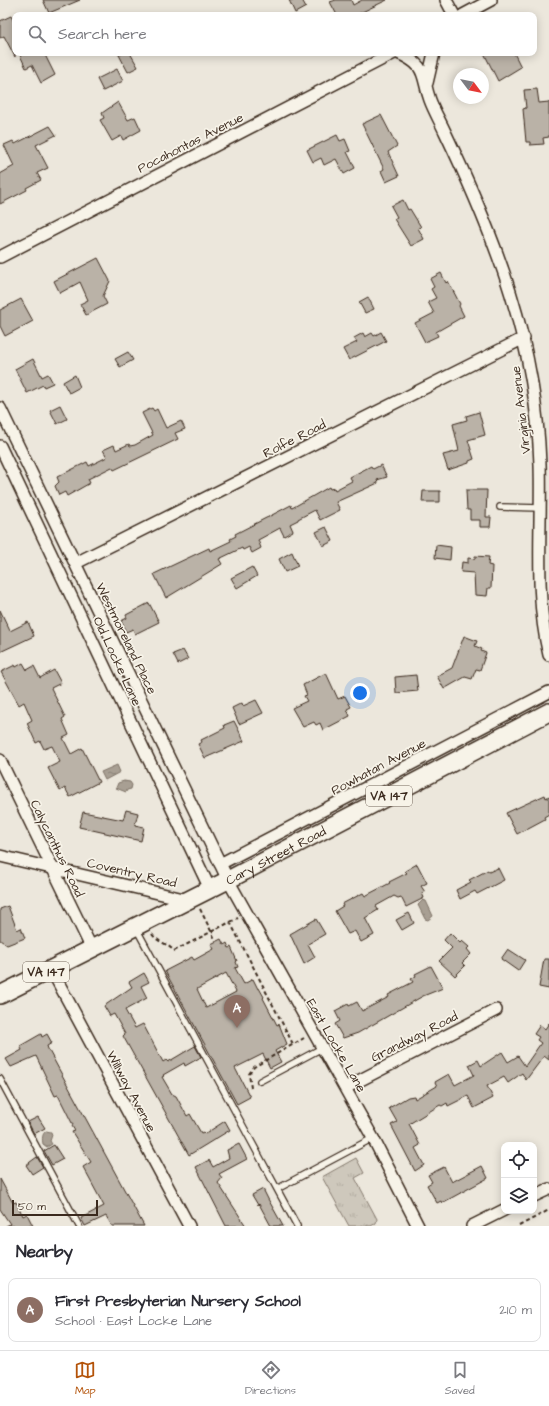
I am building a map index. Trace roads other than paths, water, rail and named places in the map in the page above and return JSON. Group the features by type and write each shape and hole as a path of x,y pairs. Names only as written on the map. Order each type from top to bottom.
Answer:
{"main road":[{"name":"Cary Street Road","path":"0,995 136,926 194,905 210,889 547,717"}],"street":[{"path":"446,0 452,12"},
{"path":"469,12 491,0"},
{"name":"Pocahontas Avenue","path":"0,257 388,56"},
{"name":"Virginia Avenue","path":"403,56 418,64 423,72 430,99 476,196 494,242 515,305 524,338 536,415 540,464 540,593 549,655"},
{"name":"Virginia Avenue","path":"427,84 433,56"},
{"name":"Rolfe Road","path":"76,563 524,338"},
{"name":"Westmoreland Place","path":"0,408 228,880"},
{"name":"Old Locke Lane","path":"0,446 210,889"},
{"name":"Powhatan Avenue","path":"220,864 549,692"},
{"name":"Calycanthus Road","path":"0,760 92,949"},
{"name":"Coventry Road","path":"0,856 194,905"},
{"name":"East Locke Lane","path":"228,880 374,1138 418,1226"},
{"name":"Willway Avenue","path":"52,969 189,1226"},
{"name":"Grandway Road","path":"345,1088 496,1010"},
{"path":"537,1194 549,1188"},
{"path":"472,1226 501,1212"}],"lane":[{"path":"500,507 540,508"},
{"path":"136,926 297,1226"},
{"path":"260,1081 322,1048"},
{"path":"0,1079 79,1226"},
{"path":"278,1189 374,1138"}],"water":[{"path":"117,765 120,772 105,780 101,772"},
{"path":"124,781 130,782 132,785 131,789 127,790 126,792 116,788 118,783"},
{"path":"423,900 426,901 433,916 428,920 425,919 418,905"},
{"path":"46,1131 51,1132 52,1135 50,1141 52,1144 47,1147 43,1144 42,1140"}],"place":[{"name":"First Presbyterian Nursery School","path":"237,1028"}]}
